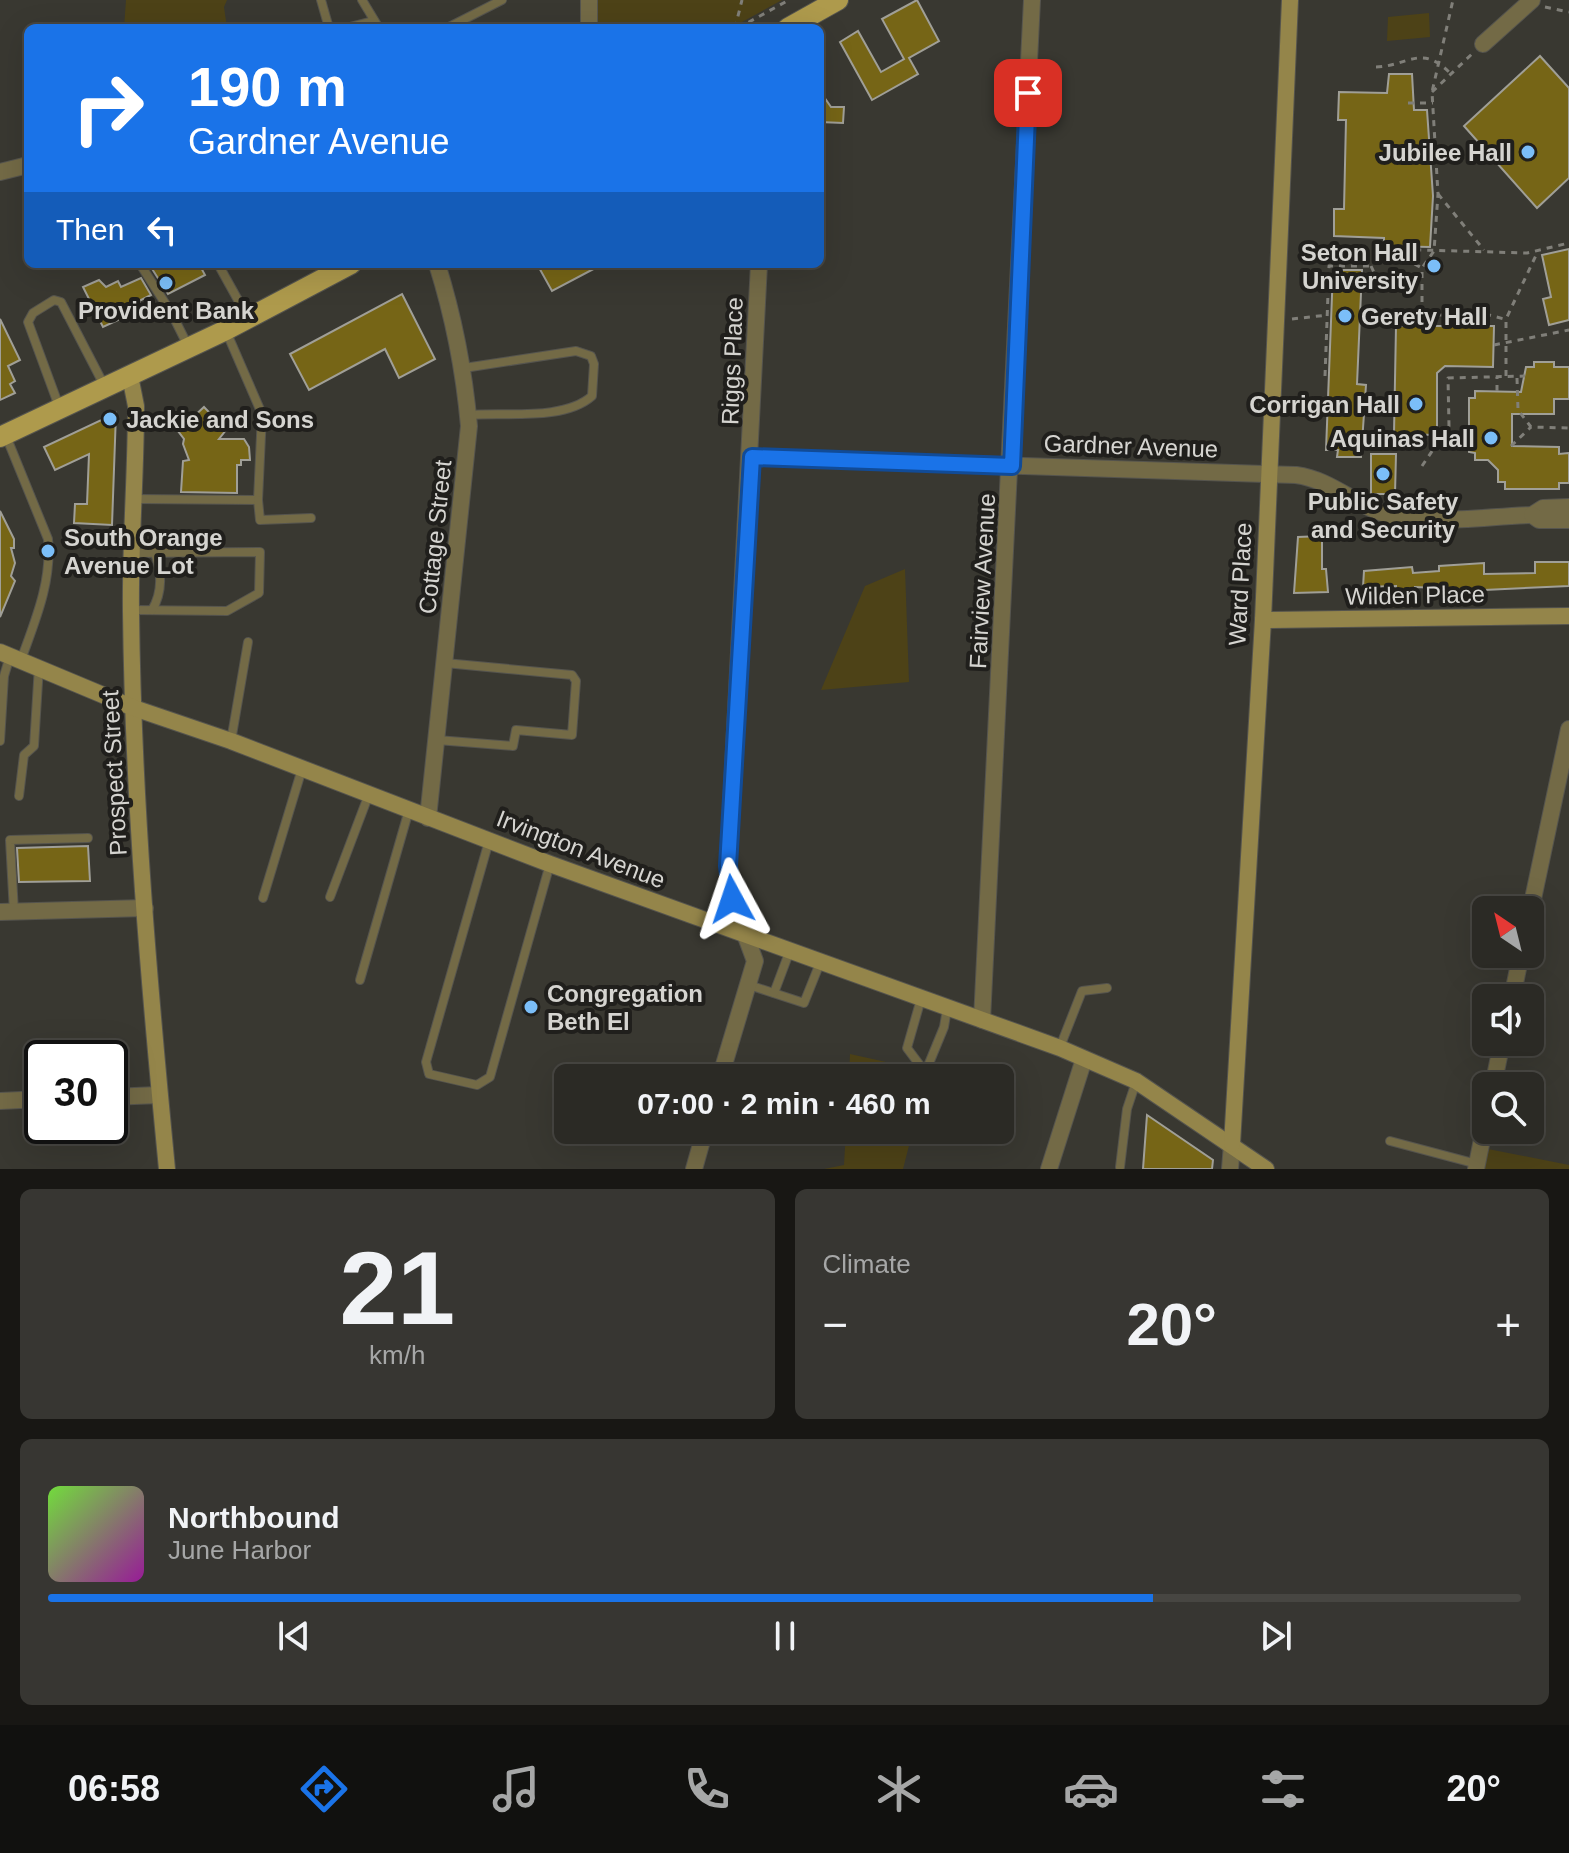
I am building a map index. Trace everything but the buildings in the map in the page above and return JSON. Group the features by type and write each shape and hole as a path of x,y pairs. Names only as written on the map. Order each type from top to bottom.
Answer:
{"main road":[{"path":"795,24 838,0"},
{"path":"3,436 226,330 340,268"}],"street":[{"path":"589,0 589,24"},
{"name":"Fairview Avenue","path":"982,1020 1012,466 1032,0"},
{"name":"Ward Place","path":"1230,1169 1263,620 1290,0"},
{"path":"1483,44 1532,0"},
{"path":"0,172 24,166"},
{"name":"Cottage Street","path":"428,818 465,487 468,415 464,368 454,317 438,268"},
{"name":"Riggs Place","path":"724,1064 755,961 732,899 728,866 752,457 759,268"},
{"name":"Prospect Street","path":"130,376 136,395 131,610 134,708 145,908 167,1169"},
{"name":"Gardner Avenue","path":"752,457 1315,478 1373,509 1406,518 1532,515"},
{"path":"1569,507 1543,508 1532,515 1539,520 1569,520"},
{"name":"Wilden Place","path":"1263,620 1569,616"},
{"name":"Irvington Avenue","path":"10,656 134,708 231,741 550,864 789,953 1060,1048 1136,1081 1266,1169"},
{"path":"1534,896 1569,729"},
{"path":"7,912 145,908"},
{"path":"1049,1169 1084,1059"},
{"path":"128,1096 159,1095"},
{"path":"0,1101 24,1100"},
{"path":"694,1169 701,1144"},
{"path":"1476,1166 1481,1144"}],"lane":[{"path":"321,0 328,24"},
{"path":"362,0 376,24"},
{"path":"455,24 502,0"},
{"path":"143,268 189,348"},
{"path":"220,268 248,319"},
{"path":"60,409 28,322 33,313 54,300 61,302 105,387"},
{"path":"226,330 262,414 260,520 311,518"},
{"path":"464,368 576,351 591,356 594,364 592,396 566,412 468,415"},
{"path":"0,741 4,676 10,656 43,597 50,558 48,539 3,436"},
{"path":"134,499 258,500"},
{"path":"152,610 158,600 161,566 154,551"},
{"path":"131,610 227,611 259,593 260,552 133,553"},
{"path":"231,741 248,642"},
{"path":"437,740 513,746 516,730 572,735 576,681 572,675 445,663"},
{"path":"19,796 24,755 34,746 39,666"},
{"path":"263,898 302,769"},
{"path":"330,897 369,794"},
{"path":"360,980 409,810"},
{"path":"7,912 10,840 88,838"},
{"path":"489,840 426,1062 425,1069 434,1076 477,1085 490,1077 550,864"},
{"path":"774,993 789,953"},
{"path":"748,985 804,1003 820,963"},
{"path":"1060,1048 1082,991 1107,988"},
{"path":"917,1064 907,1048 921,999"},
{"path":"928,1064 947,1009"},
{"path":"1120,1167 1127,1109 1136,1081"},
{"path":"1390,1141 1476,1166"}],"path":[{"path":"738,24 742,0"},
{"path":"744,24 789,0"},
{"path":"1422,326 1422,268 1434,251 1438,194 1432,92 1453,0"},
{"path":"1432,92 1483,44"},
{"path":"1376,67 1394,67 1409,58 1437,60 1451,74"},
{"path":"1408,103 1433,103"},
{"path":"1438,194 1485,252"},
{"path":"1325,376 1329,266 1371,266 1386,249 1485,252 1539,250 1569,243"},
{"path":"1404,244 1409,261 1422,268"},
{"path":"1506,376 1506,319 1539,250"},
{"path":"1371,266 1376,277"},
{"path":"1289,319 1328,315"},
{"path":"1377,315 1489,315 1506,319"},
{"path":"1494,345 1569,330"},
{"path":"1517,376 1518,410 1531,427"},
{"path":"1422,466 1449,426 1448,378 1525,376"},
{"path":"1497,377 1497,391"},
{"path":"1511,446 1531,427 1569,427"}],"shaded area":[{"path":"126,0 227,0 224,7 226,24 124,24"},
{"path":"598,0 782,0 738,24 597,24"},
{"path":"1429,13 1430,37 1387,41 1388,17"},
{"path":"905,569 909,682 821,690 865,586"},
{"path":"850,1054 895,1064 850,1064"},
{"path":"845,1144 909,1144 903,1169 824,1169 844,1165"},
{"path":"1488,1149 1569,1165 1569,1169 1484,1169"}],"place":[{"name":"Jubilee Hall","path":"1528,152"},
{"name":"Seton Hall University","path":"1434,266"},
{"name":"Provident Bank","path":"166,283"},
{"name":"Gerety Hall","path":"1345,316"},
{"name":"Corrigan Hall","path":"1416,404"},
{"name":"Jackie and Sons","path":"110,419"},
{"name":"Aquinas Hall","path":"1491,438"},
{"name":"Public Safety and Security","path":"1383,474"},
{"name":"South Orange Avenue Lot","path":"48,551"},
{"name":"Congregation Beth El","path":"531,1007"}],"route":[{"path":"732,899 728,866 752,457 1012,466 1028,93"}]}
